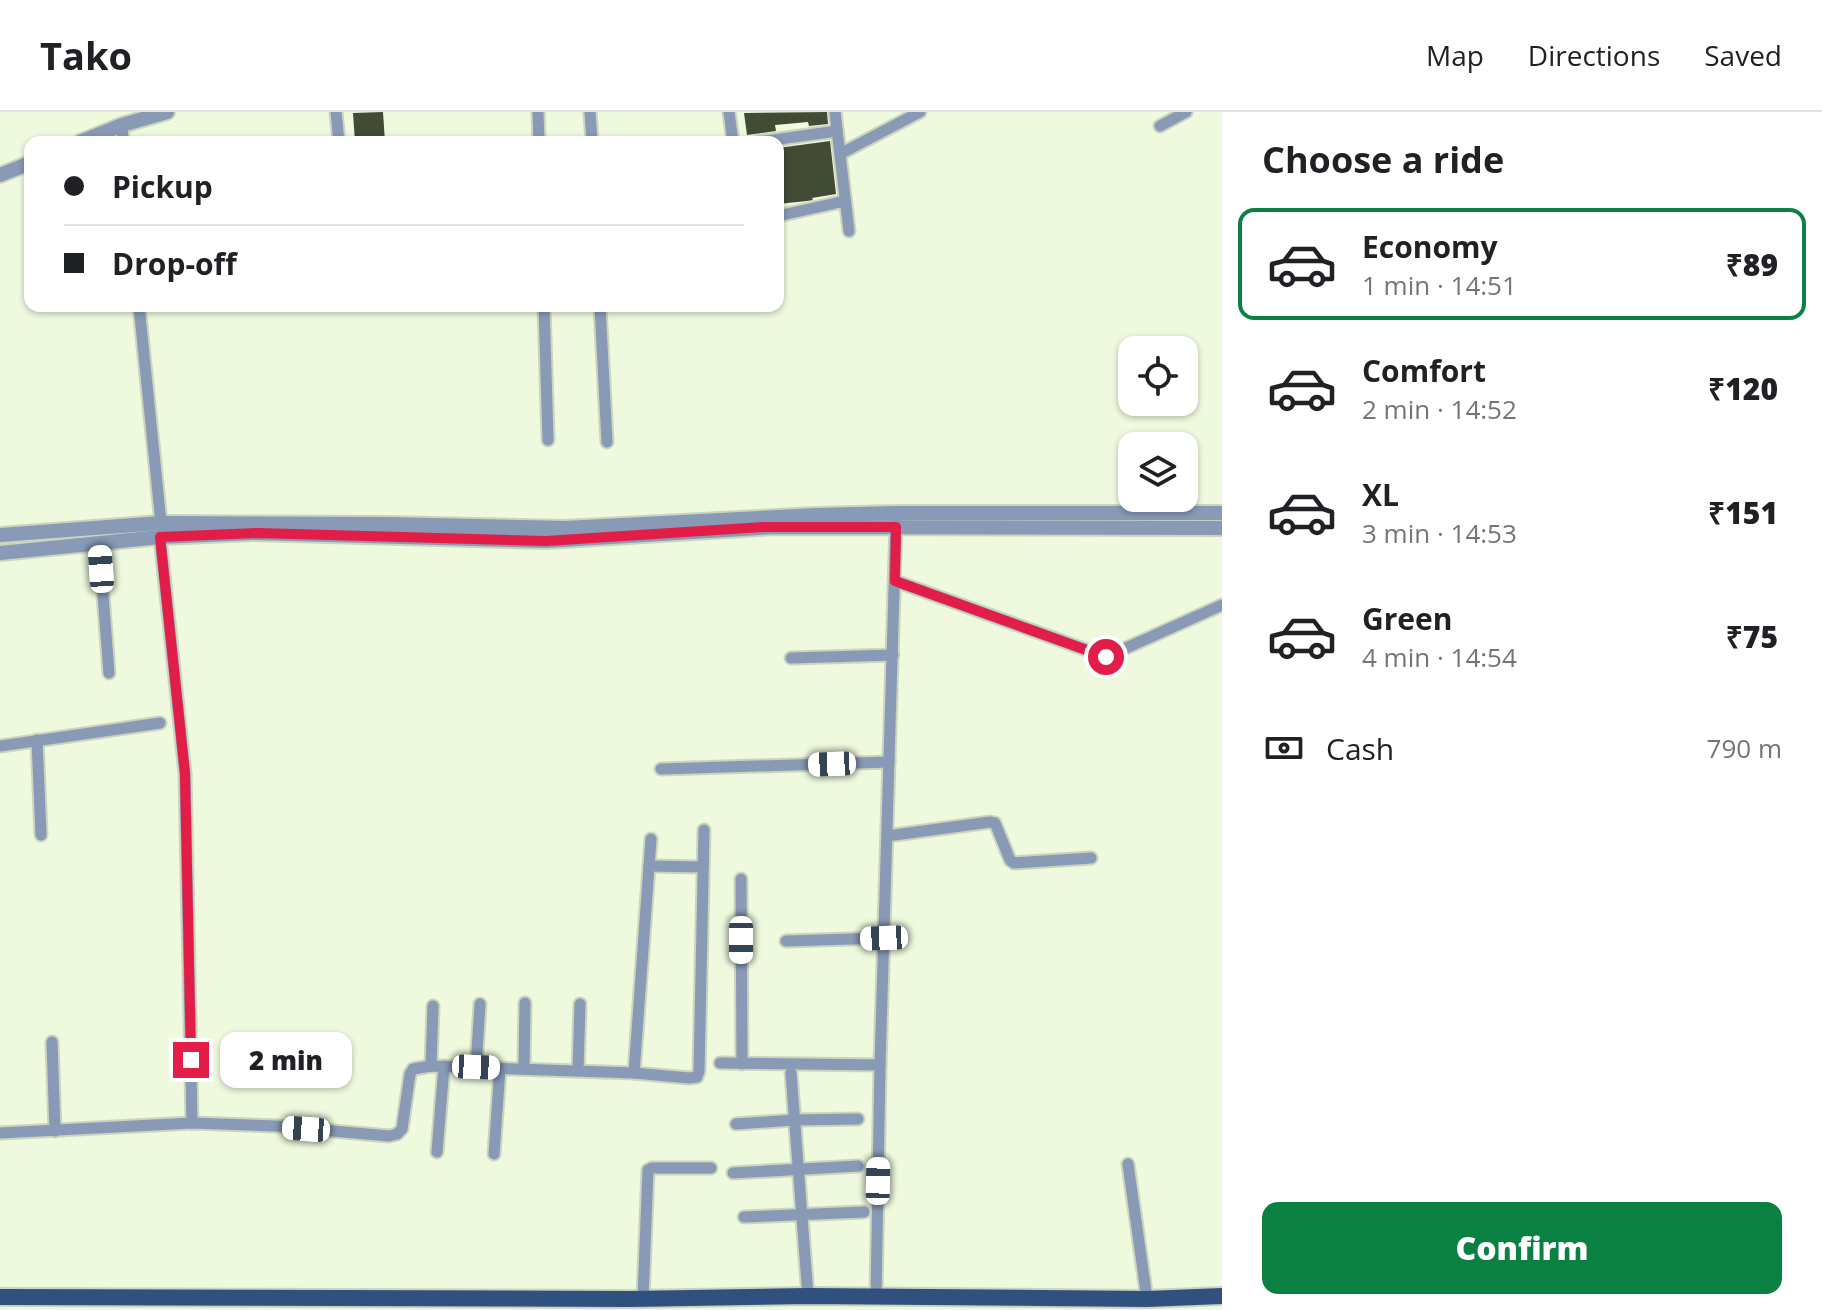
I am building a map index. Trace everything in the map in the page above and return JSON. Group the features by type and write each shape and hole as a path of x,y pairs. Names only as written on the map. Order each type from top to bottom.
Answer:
{"main road":[{"path":"0,1297 263,1304 808,1296 1147,1299 1222,1296"}],"street":[{"path":"95,136 167,112"},
{"path":"336,112 338,136"},
{"path":"538,112 539,136"},
{"path":"590,112 592,136"},
{"path":"729,112 732,136"},
{"path":"835,112 849,231"},
{"path":"892,112 894,125"},
{"path":"840,154 920,112"},
{"path":"1160,126 1186,112"},
{"path":"122,125 123,136"},
{"path":"784,138 837,131"},
{"path":"0,175 24,165"},
{"path":"784,215 845,201"},
{"path":"140,312 185,774 192,1123"},
{"path":"544,312 548,440"},
{"path":"600,312 607,442"},
{"path":"0,535 387,524 565,528 1222,513"},
{"path":"896,520 1222,528"},
{"path":"876,1297 896,520"},
{"path":"0,553 99,543 160,530"},
{"path":"99,543 109,673"},
{"path":"895,581 1106,657 1222,605"},
{"path":"791,658 893,655"},
{"path":"0,746 160,723"},
{"path":"37,740 41,835"},
{"path":"661,769 889,762"},
{"path":"887,836 990,822 999,829 1010,860 1014,863 1091,858"},
{"path":"0,1133 192,1123 276,1126 389,1136 402,1129 413,1069 444,1066 697,1077 704,830"},
{"path":"634,1073 651,839"},
{"path":"649,866 703,867"},
{"path":"741,879 742,1064"},
{"path":"786,941 884,938"},
{"path":"524,1069 525,1003"},
{"path":"476,1067 480,1004"},
{"path":"578,1071 580,1004"},
{"path":"431,1066 433,1006"},
{"path":"52,1042 55,1131"},
{"path":"720,1063 880,1065"},
{"path":"437,1152 444,1066"},
{"path":"494,1154 500,1068"},
{"path":"791,1073 808,1296"},
{"path":"736,1124 858,1119"},
{"path":"1128,1164 1147,1299"},
{"path":"733,1173 858,1166"},
{"path":"643,1298 648,1170 711,1168"},
{"path":"744,1217 864,1212"}],"building":[{"path":"383,112 385,136 355,136 353,113"},
{"path":"827,112 828,124 775,125 776,131 747,135 744,113"},
{"path":"830,141 836,194 784,203 784,147"}],"route":[{"path":"191,1060 185,774 160,537 258,533 546,541 763,527 896,527 895,581 1106,657"}]}
